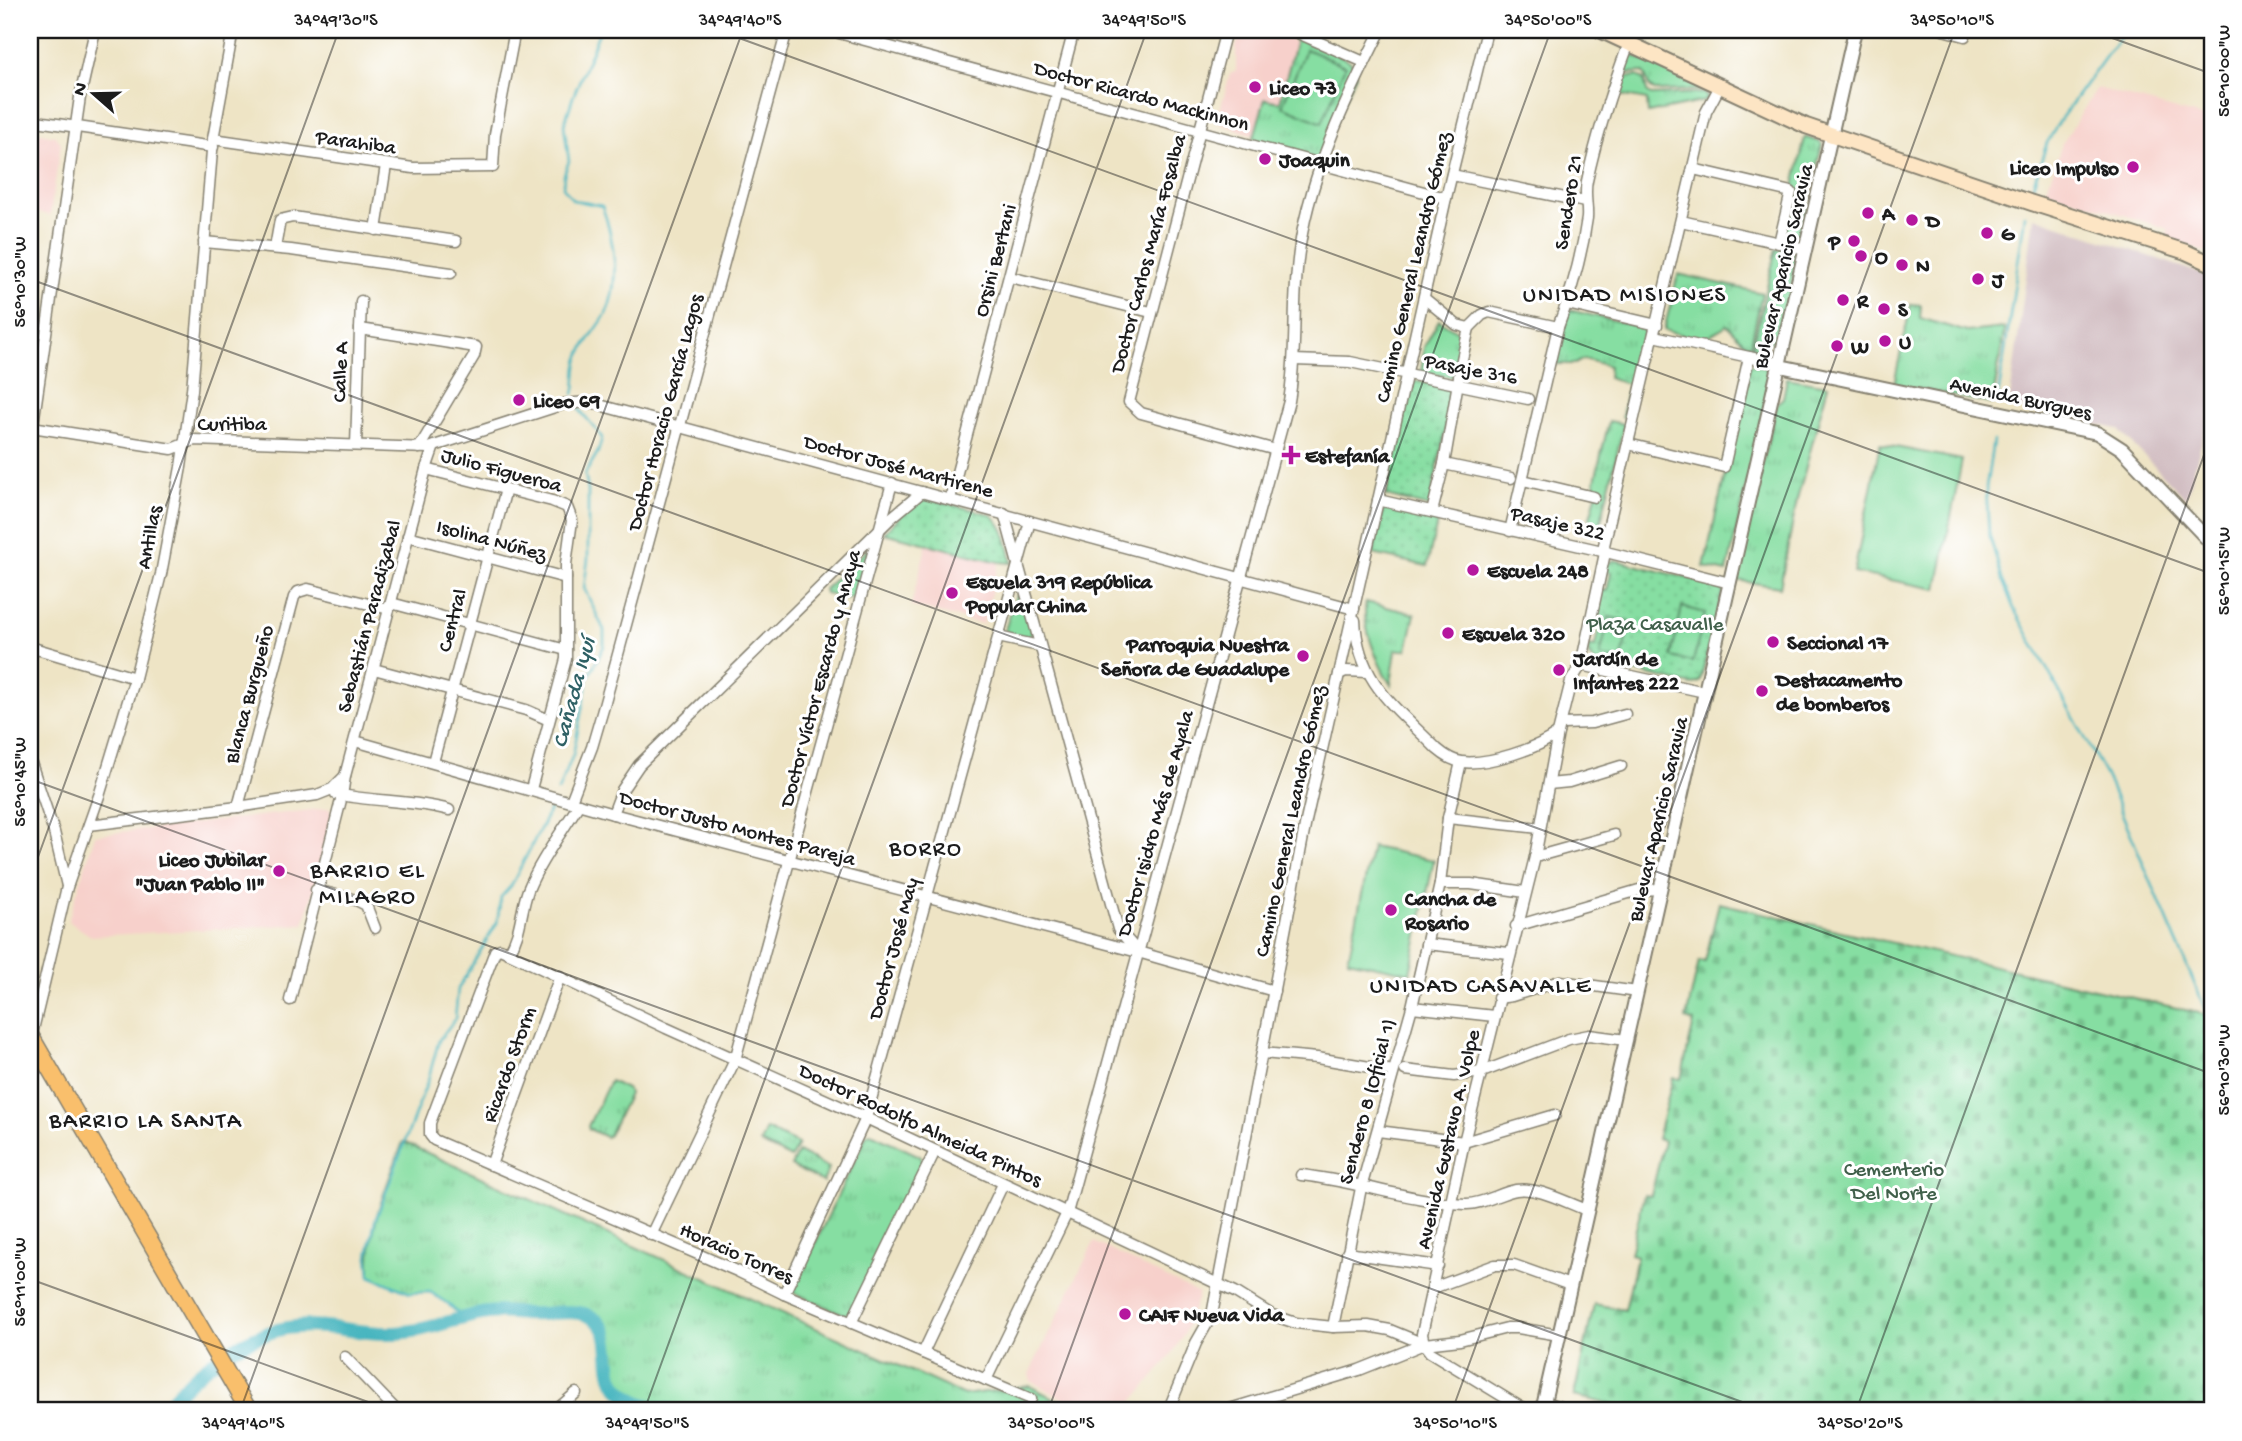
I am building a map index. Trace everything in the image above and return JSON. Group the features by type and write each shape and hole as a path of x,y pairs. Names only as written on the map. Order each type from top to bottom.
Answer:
{"main road":[{"path":"1601,30 1801,124 2186,252 2212,264"},
{"path":"31,1037 249,1411"}],"street":[{"path":"30,445 76,126 95,30"},
{"name":"Antillas","path":"31,1037 67,887 135,678 161,573 185,444 213,143 233,30"},
{"name":"Parahiba","path":"30,120 412,168 494,167 495,134 515,30"},
{"name":"Doctor Horacio García Lagos","path":"509,953 518,936 525,900 533,880 575,802 600,720 787,30"},
{"name":"Doctor Ricardo Mackinnon","path":"828,30 1446,198"},
{"name":"Orsini Bertani","path":"950,499 1074,30"},
{"name":"Doctor Carlos María Fosalba","path":"1226,30 1128,397 1130,405 1141,413 1276,450"},
{"path":"1291,30 1364,62"},
{"name":"Doctor Isidro Más de Ayala","path":"986,1380 1068,1213 1289,401 1294,360 1299,248 1321,164 1364,62 1381,30"},
{"name":"Camino General Leandro Gómez","path":"1168,1411 1196,1343 1212,1315 1306,821 1486,30"},
{"name":"Bulevar Aparicio Saravia","path":"1543,1406 1856,30"},
{"path":"1942,30 1965,36 1966,30"},
{"name":"Sendero 21","path":"1510,531 1558,327 1567,304 1587,218 1586,183 1603,118 1629,43"},
{"name":"Avenida Gustavo A. Volpe","path":"1424,1344 1422,1334 1464,1142 1535,857 1571,681 1581,665 1605,553 1604,545 1706,112 1720,86"},
{"path":"376,230 386,165"},
{"path":"1693,169 1791,192 1779,243"},
{"path":"1452,175 1585,202"},
{"path":"275,248 278,224 286,218 456,241"},
{"path":"1681,221 1806,249"},
{"path":"204,242 275,248 451,273"},
{"path":"1010,277 1151,312"},
{"path":"1424,298 1457,325 1472,324 1489,312 1558,327"},
{"name":"Calle A","path":"356,445 361,301"},
{"path":"1567,304 1780,366"},
{"path":"1432,512 1444,464 1462,359 1472,324"},
{"path":"360,328 475,346 474,356 419,448"},
{"path":"1628,444 1724,467 1749,357"},
{"name":"Pasaje 316","path":"1294,360 1350,362 1528,399"},
{"name":"Avenida Burgues","path":"1780,366 2097,433 2122,449 2212,544"},
{"name":"Doctor José Martirene","path":"434,446 564,404 583,401 1354,608"},
{"name":"Curitiba","path":"32,427 172,449 194,440 419,448 434,446"},
{"name":"Sebastián Paradizabal","path":"289,1000 345,776 434,446"},
{"path":"1444,464 1511,478"},
{"name":"Julio Figueroa","path":"426,469 567,507 572,520 566,578"},
{"path":"1523,480 1594,497"},
{"name":"Doctor Víctor Escardo y Anaya","path":"651,1235 735,1060 892,483"},
{"name":"Central","path":"433,762 506,489"},
{"path":"613,814 622,790 639,765 910,500 922,492"},
{"name":"Pasaje 322","path":"1378,500 1730,583"},
{"path":"1003,513 1118,929 1138,952"},
{"name":"Doctor José May","path":"784,1294 866,1118 1030,520"},
{"name":"Isolina Núñez","path":"408,536 566,578"},
{"path":"531,789 560,685 566,650 566,578"},
{"name":"Blanca Burgueño","path":"238,807 291,603 298,592 308,589 390,606"},
{"path":"390,606 470,623 566,650"},
{"path":"1354,608 1359,652 1367,672 1382,693 1448,757 1461,762 1513,753 1544,743 1560,729 1625,714"},
{"path":"998,637 1039,646"},
{"path":"30,647 135,678"},
{"path":"1581,665 1705,692"},
{"path":"374,669 526,710 549,720"},
{"path":"1339,674 1346,671 1367,672"},
{"name":"Doctor Justo Montes Pareja","path":"355,741 613,814 1138,952 1273,991"},
{"path":"30,760 54,832 67,887"},
{"name":"Sendero 8 (Oficial 1)","path":"1333,1326 1362,1188 1412,1007 1440,884 1448,818 1461,762"},
{"path":"1549,784 1569,782 1621,766"},
{"path":"325,792 345,776"},
{"path":"89,825 238,807 325,792 371,801 426,805 449,810"},
{"path":"1448,818 1539,828"},
{"path":"1535,857 1614,835"},
{"path":"1440,884 1471,884 1525,892"},
{"path":"1516,926 1629,893 1661,889"},
{"path":"316,890 366,905 374,928"},
{"path":"1426,944 1509,953"},
{"name":"Doctor Rodolfo Almeida Pintos","path":"430,1135 430,1123 495,951 500,949 1068,1213 1217,1284 1272,1315 1296,1323 1368,1325 1390,1330 1424,1344 1430,1352 1527,1411"},
{"name":"Ricardo Storm","path":"491,1165 560,976"},
{"path":"1498,998 1560,981 1637,992"},
{"path":"1412,1007 1494,1016"},
{"path":"1405,1070 1454,1076 1482,1072 1569,1039 1589,1035 1626,1040"},
{"path":"1262,1054 1317,1058 1393,1071"},
{"path":"1378,1131 1464,1142 1555,1115"},
{"name":"Horacio Torres","path":"430,1135 439,1143 1031,1399"},
{"path":"851,1323 935,1151"},
{"path":"1301,1175 1467,1205 1516,1190 1530,1189 1587,1210"},
{"path":"923,1353 1003,1184"},
{"path":"1348,1253 1438,1266"},
{"path":"1433,1287 1495,1265 1514,1265 1570,1285"},
{"path":"1223,1411 1359,1370 1424,1344 1482,1336 1507,1328 1559,1335"},
{"path":"345,1357 397,1411"},
{"path":"555,1411 576,1393"},
{"path":"1543,1406 1574,1411"}],"shaded area":[{"name":"Liceo 73","path":"1241,30 1268,30 1296,42 1280,102 1265,99 1255,135 1217,121 1230,74 1236,71 1236,48"},
{"name":"Liceo Impulso","path":"2097,88 2212,120 2212,255 2166,238 2169,229 2046,191 2062,144"},
{"path":"30,131 55,136 61,143 50,215 30,211"},
{"path":"2034,217 2202,274 2212,280 2212,404 2186,499 2118,429 2009,405"},
{"name":"Escuela 319 República Popular China","path":"927,543 999,562 983,624 911,606"},
{"path":"329,808 334,815 304,924 91,936 68,921 95,835"},
{"name":"CAIF Nueva Vida","path":"1094,1242 1199,1294 1184,1334 1170,1357 1125,1411 1085,1411 1031,1381 1029,1374"}],"green space":[{"path":"1297,36 1347,59 1356,72 1318,159 1253,140 1265,99 1280,102"},
{"path":"1306,49 1345,66 1322,123 1282,106"},
{"path":"1628,53 1703,88 1654,91 1644,72 1628,73 1625,69"},
{"path":"1622,70 1627,77 1637,76 1644,79 1647,92 1651,95 1704,93 1708,98 1705,101 1648,113 1647,100 1614,94"},
{"path":"1805,137 1822,145 1800,236 1784,232"},
{"path":"1776,249 1793,252 1796,257 1786,314 1774,338 1765,346 1752,349"},
{"path":"1678,274 1762,293 1750,348 1727,325 1702,340 1664,330"},
{"path":"1911,304 1921,305 1920,318 1967,332 2005,328 1992,404 1894,384"},
{"path":"1569,310 1646,328 1626,418 1622,417 1628,384 1608,378 1609,366 1584,359 1575,364 1556,364"},
{"path":"30,312 38,317 30,381"},
{"path":"1439,320 1464,336 1452,377 1421,373 1424,347"},
{"path":"1750,364 1773,370 1727,572 1704,567"},
{"path":"1787,378 1828,385 1797,500 1780,587 1735,580 1777,403 1783,398"},
{"path":"1411,380 1454,389 1429,507 1386,496"},
{"path":"1609,421 1624,424 1599,529 1593,528 1590,518 1597,491 1593,489"},
{"path":"1880,444 1962,460 1937,589 1854,573"},
{"path":"925,498 990,514 1003,530 1012,563 884,533 912,504"},
{"path":"1384,507 1438,519 1427,566 1373,554"},
{"path":"869,548 858,593 847,598 825,593 824,589"},
{"name":"Plaza Casavalle","path":"1614,560 1724,587 1700,682 1692,685 1596,663 1589,656 1588,646 1595,647 1601,616 1595,614 1601,590 1607,591 1611,572 1606,571 1607,564"},
{"path":"1016,595 1023,599 1032,632 1026,639 1009,635 1005,630"},
{"path":"1366,602 1415,614 1407,650 1396,650 1391,685 1368,633"},
{"path":"1682,607 1705,613 1693,662 1671,657"},
{"path":"1609,617 1630,622 1621,661 1600,656"},
{"name":"Cancha de Rosario","path":"1372,847 1434,860 1410,973 1348,960"},
{"name":"Cementerio Del Norte","path":"1719,903 2212,1016 2212,1411 1640,1411 1574,1396 1594,1304 1625,1310 1637,1256 1630,1254 1644,1195 1651,1196 1664,1141 1657,1139 1673,1078 1681,1079 1694,1022 1686,1019 1699,961 1705,962"},
{"path":"610,1081 628,1090 629,1094 606,1137 588,1126"},
{"path":"766,1129 798,1144 791,1158 760,1143"},
{"path":"871,1133 920,1156 923,1161 850,1317 792,1292 867,1134"},
{"path":"403,1142 964,1395 1030,1386 1078,1411 673,1411 637,1401 628,1397 615,1384 606,1332 601,1323 593,1318 574,1313 533,1315 501,1311 464,1319 430,1292 410,1293 370,1276 375,1225"},
{"path":"798,1152 829,1168 823,1182 791,1166"}],"waterway":[{"name":"Cañada Iyuí","path":"574,394 580,356 606,314 613,288 614,260 610,232 602,206 573,200 563,187 569,161 564,125 600,30"},
{"path":"2033,185 2047,143 2062,117 2125,30"},
{"path":"1997,404 2025,215"},
{"name":"Cañada Iyuí","path":"558,791 573,755 588,678 604,646 604,630 584,588 588,559 588,490 585,474 598,452 602,438 577,406"},
{"path":"1993,441 1986,488 1989,533 2002,579 2014,609 2106,776 2212,1025"},
{"name":"Cañada Iyuí","path":"464,1319 430,1292 410,1293 370,1276 368,1256 375,1221 428,1080 439,1040 455,1019 458,989 497,923 501,897 511,886 552,806"},
{"path":"163,1411 181,1390 212,1362 245,1342 285,1328 316,1326 395,1333 501,1312 560,1312 593,1318 600,1323 607,1336 612,1376 622,1391 646,1405 673,1411"}],"place":[{"name":"Liceo 73","path":"1255,87"},
{"name":"Joaquin","path":"1265,159"},
{"name":"Liceo Impulso","path":"2133,167"},
{"name":"A","path":"1868,213"},
{"name":"D","path":"1912,220"},
{"name":"G","path":"1987,233"},
{"name":"P","path":"1854,241"},
{"name":"O","path":"1861,256"},
{"name":"N","path":"1902,265"},
{"name":"J","path":"1978,279"},
{"name":"R","path":"1843,300"},
{"name":"S","path":"1884,309"},
{"name":"U","path":"1885,341"},
{"name":"W","path":"1837,346"},
{"name":"Liceo 69","path":"519,400"},
{"name":"Estefanía","path":"1291,455"},
{"name":"Escuela 248","path":"1473,570"},
{"name":"Escuela 319 República Popular China","path":"952,593"},
{"name":"Escuela 320","path":"1448,633"},
{"name":"Seccional 17","path":"1773,642"},
{"name":"Parroquia Nuestra Señora de Guadalupe","path":"1303,656"},
{"name":"Jardín de Infantes 222","path":"1559,670"},
{"name":"Destacamento de bomberos","path":"1762,691"},
{"name":"Liceo Jubilar \"Juan Pablo II\"","path":"279,871"},
{"name":"Cancha de Rosario","path":"1391,910"},
{"name":"CAIF Nueva Vida","path":"1125,1314"}],"district":[{"name":"UNIDAD MISIONES","path":"1625,293"},
{"name":"BORRO","path":"926,847"},
{"name":"BARRIO EL MILAGRO","path":"368,882"},
{"name":"UNIDAD CASAVALLE","path":"1481,984"},
{"name":"BARRIO LA SANTA","path":"146,1119"}]}
